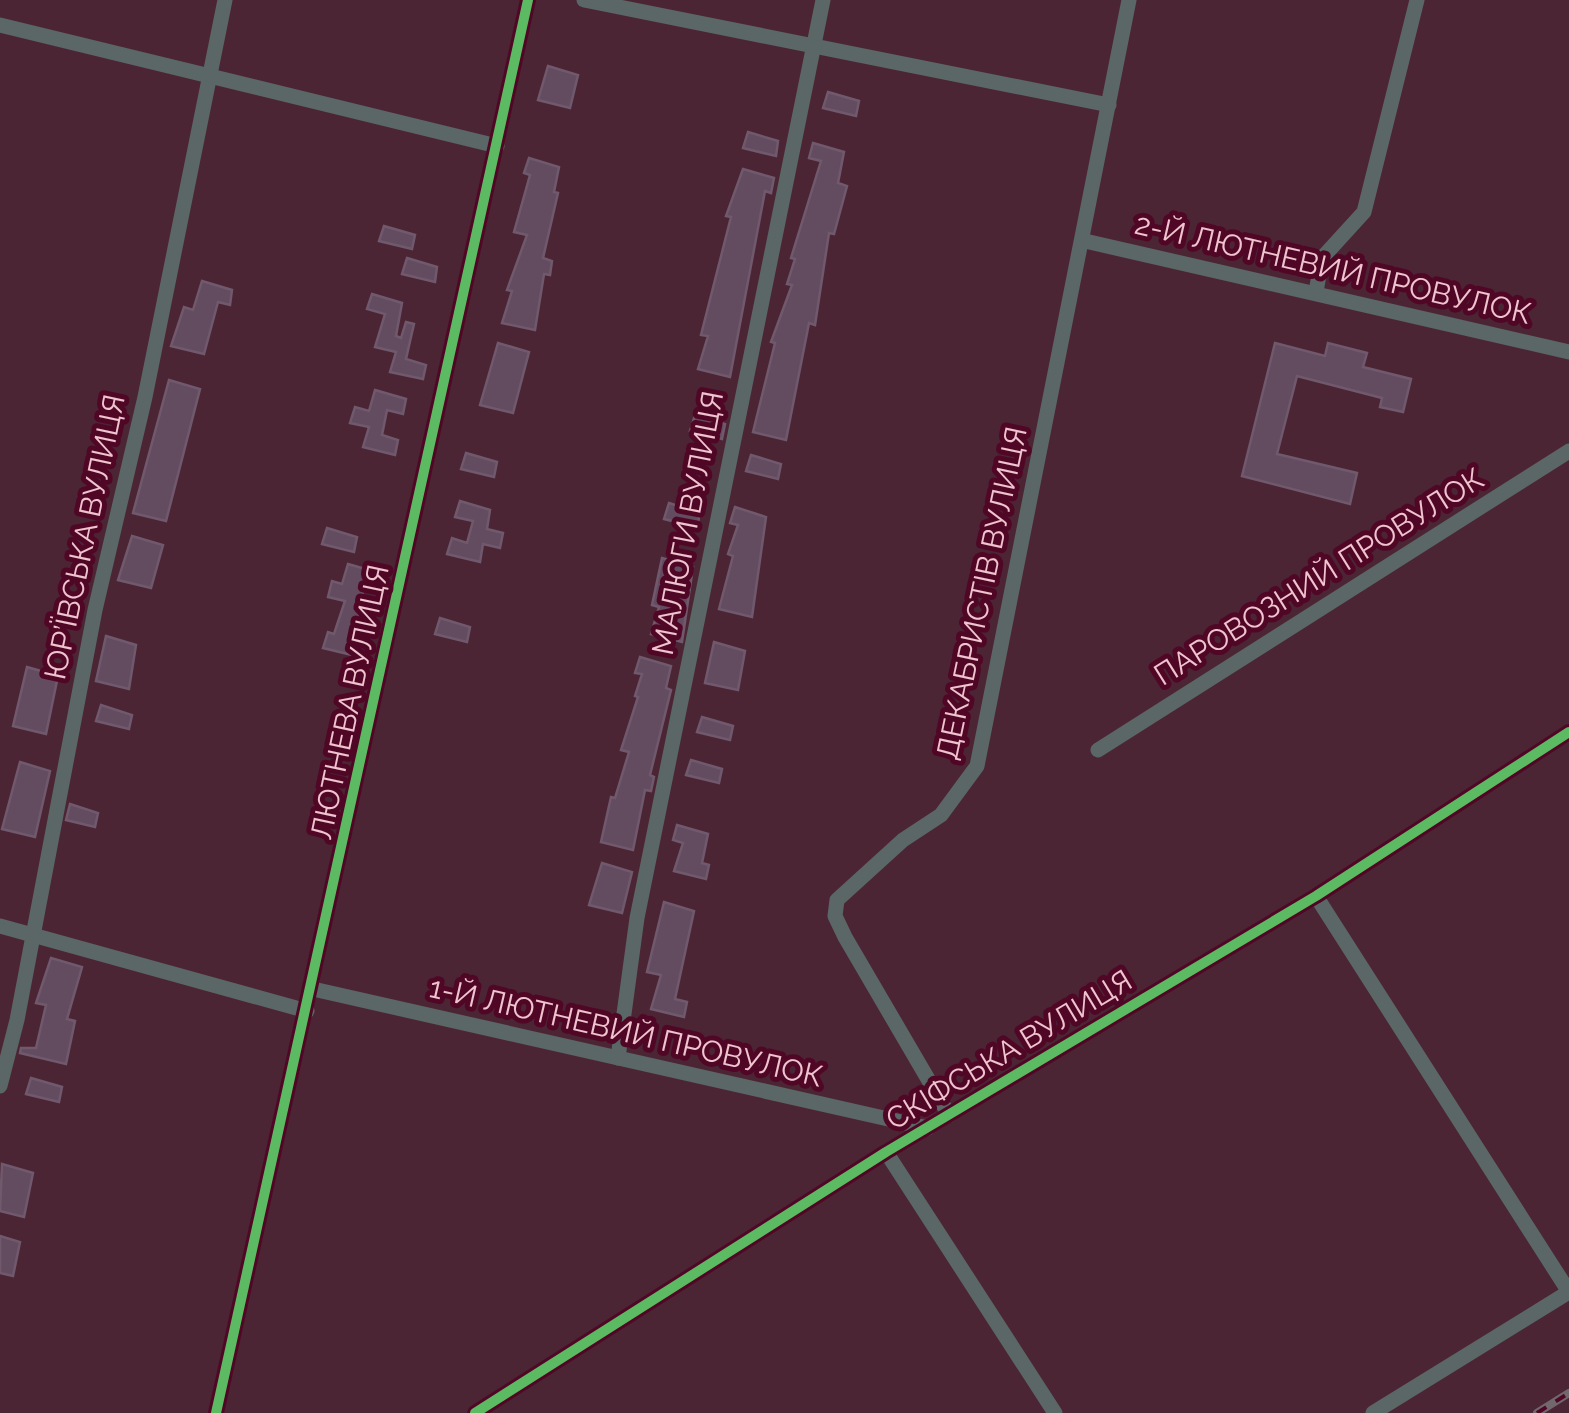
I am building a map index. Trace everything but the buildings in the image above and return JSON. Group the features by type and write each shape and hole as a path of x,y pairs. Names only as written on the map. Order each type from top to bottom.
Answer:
{"street":[{"name":"ЮР’ЇВСЬКА ВУЛИЦЯ","path":"0,1086 34,934 95,610 145,396 225,0"},
{"name":"ЛЮТНЕВА ВУЛИЦЯ","path":"216,1413 284,1098 313,989 528,0"},
{"path":"584,0 1109,105"},
{"name":"МАЛЮГИ ВУЛИЦЯ","path":"618,1058 641,899 823,0"},
{"name":"ДЕКАБРИСТІВ ВУЛИЦЯ","path":"949,1116 845,937 835,916 837,900 903,840 941,816 977,766 1084,241 1128,0"},
{"path":"1316,292 1322,258 1364,212 1417,0"},
{"path":"0,25 208,79 497,146"},
{"name":"2-Й ЛЮТНЕВИЙ ПРОВУЛОК","path":"1084,241 1569,352"},
{"name":"ПАРОВОЗНИЙ ПРОВУЛОК","path":"1098,750 1569,451"},
{"name":"СКІФСЬКА ВУЛИЦЯ","path":"475,1413 886,1152 1316,896 1569,732"},
{"path":"1316,896 1569,1292 1374,1413"},
{"path":"0,926 307,1011"},
{"name":"1-Й ЛЮТНЕВИЙ ПРОВУЛОК","path":"313,989 928,1128"},
{"path":"886,1152 1055,1413"}],"railway":[{"path":"1537,1413 1569,1393"}],"cycle path":[{"path":"216,1413 528,0"},
{"path":"475,1413 886,1152 1316,896 1569,732"}]}
